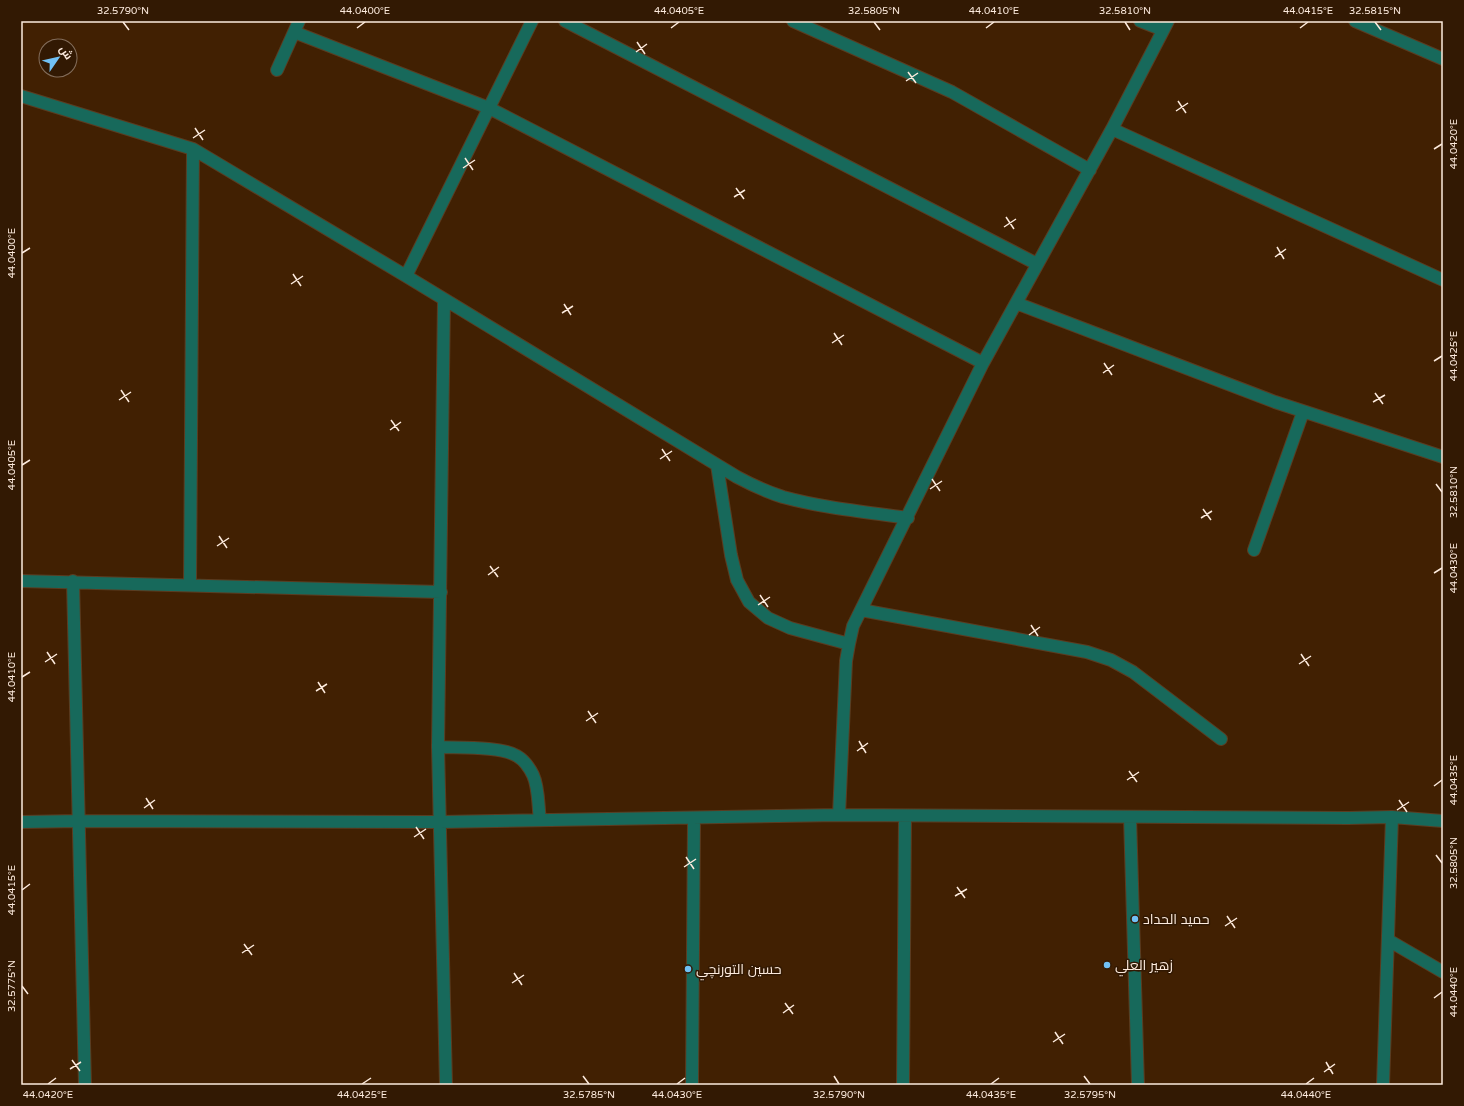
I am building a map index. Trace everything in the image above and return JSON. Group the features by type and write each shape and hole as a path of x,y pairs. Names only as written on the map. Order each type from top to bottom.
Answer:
{"street":[{"path":"406,276 532,21"},
{"path":"565,21 1038,264"},
{"path":"793,21 952,92 1090,170"},
{"path":"839,815 846,660 848,644 853,626 908,518 983,363 1090,170 1166,26 1140,21"},
{"path":"1355,21 1443,59"},
{"path":"277,70 297,26 489,108 983,363"},
{"path":"21,96 192,149 406,276 737,477 759,488 805,502 908,518"},
{"path":"1112,129 1443,280"},
{"path":"190,585 192,149"},
{"path":"444,300 438,747 446,1085"},
{"path":"1016,303 1275,402 1443,457"},
{"path":"1254,550 1304,412"},
{"path":"717,465 731,555 737,580 749,602 768,618 784,625 848,644"},
{"path":"21,581 441,592"},
{"path":"73,582 85,1085"},
{"path":"861,610 1087,652 1111,660 1133,672 1221,739"},
{"path":"438,747 505,751 517,756 527,764 533,776 540,820"},
{"path":"21,822 440,822 839,815 1392,817 1443,821"},
{"path":"903,1085 905,816"},
{"path":"1130,817 1138,1085"},
{"path":"1382,1085 1392,817"},
{"path":"692,1085 694,818"},
{"path":"1388,940 1443,972"}],"place":[{"name":"حميد الحداد","path":"1135,919"},
{"name":"زهير العلي","path":"1107,965"},
{"name":"حسين التورنچي","path":"688,969"}]}
